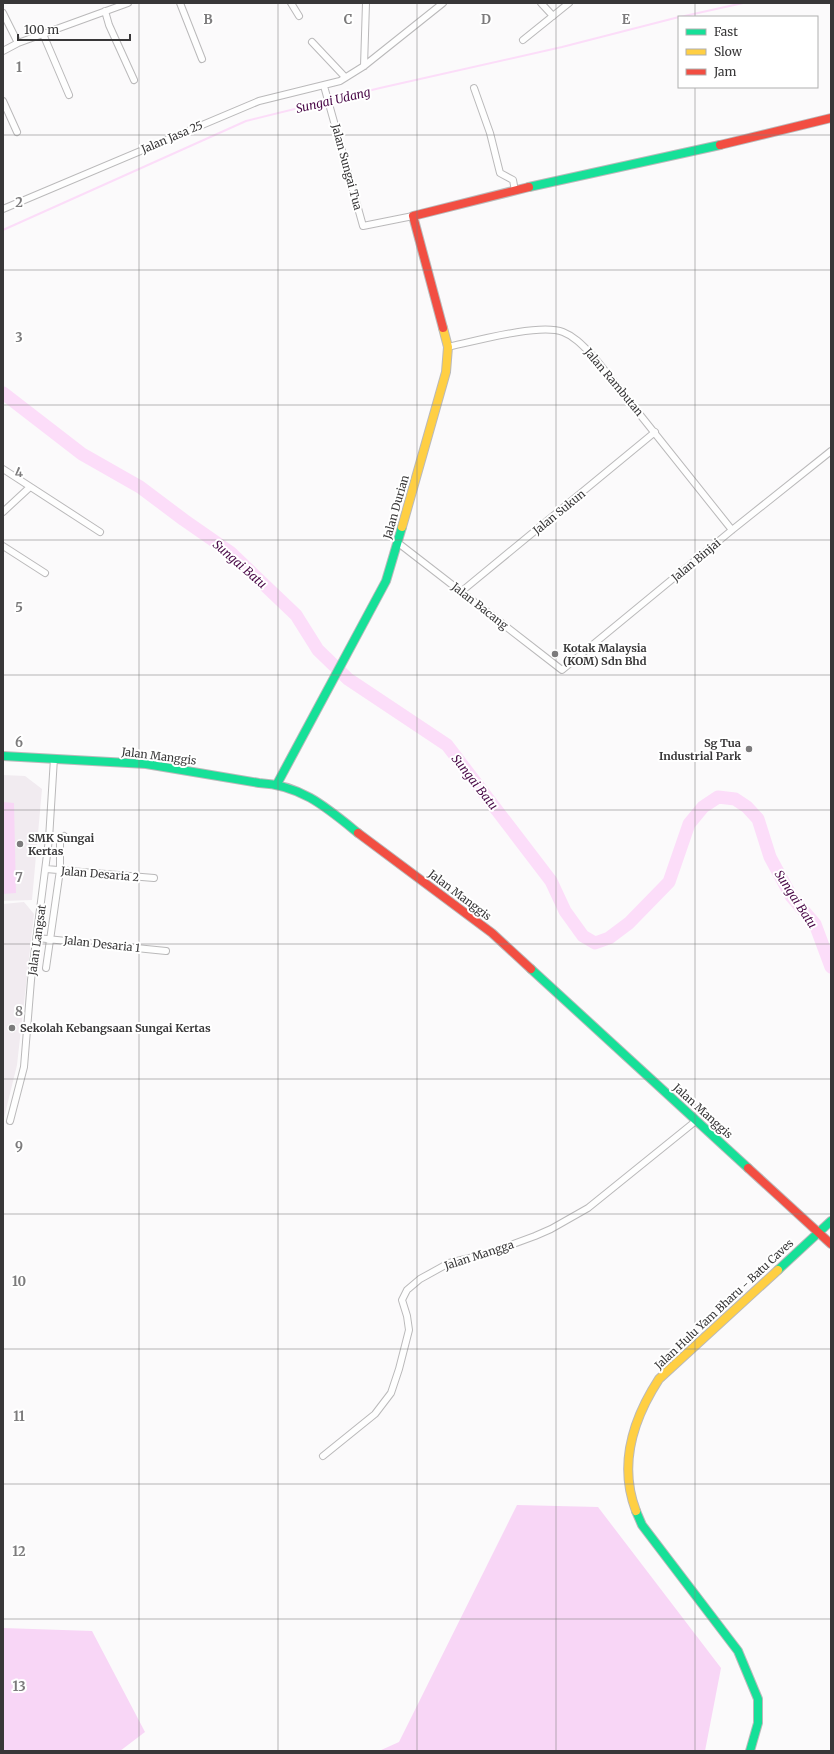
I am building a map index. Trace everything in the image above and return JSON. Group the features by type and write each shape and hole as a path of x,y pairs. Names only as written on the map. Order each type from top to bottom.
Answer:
{"street":[{"path":"3,51 18,43 128,3"},
{"path":"180,3 202,59"},
{"path":"291,3 300,16"},
{"path":"364,66 366,3"},
{"name":"Jalan Jasa 25","path":"3,209 259,101 324,86 345,77 364,66 443,3"},
{"path":"541,3 552,16"},
{"path":"523,40 569,3"},
{"path":"105,11 109,25 134,80"},
{"path":"3,13 18,43"},
{"path":"43,34 69,95"},
{"path":"312,42 345,77"},
{"name":"Jalan Sungai Tua","path":"324,86 362,226 413,216"},
{"path":"474,88 490,133 500,173 512,180 515,191"},
{"path":"3,101 17,132"},
{"path":"413,216 582,175 677,155 831,118"},
{"name":"Jalan Durian","path":"277,784 386,581 446,372 448,347 413,216"},
{"name":"Jalan Rambutan","path":"448,347 532,330 550,329 563,332 579,342 594,357 656,432 732,530"},
{"name":"Jalan Sukun","path":"462,592 656,432"},
{"name":"Jalan Binjai","path":"562,670 831,450"},
{"path":"3,469 100,532"},
{"path":"3,512 30,487"},
{"name":"Jalan Bacang","path":"397,542 562,670"},
{"path":"3,546 45,573"},
{"name":"Jalan Manggis","path":"3,756 146,764 259,783 277,784 312,798 325,806 375,847 448,899 492,933 831,1244"},
{"name":"Jalan Langsat","path":"10,1121 24,1067 31,980 46,870 54,758"},
{"path":"46,968 60,870 60,839 64,836"},
{"name":"Jalan Desaria 2","path":"46,870 154,878"},
{"name":"Jalan Desaria 1","path":"37,938 166,951"},
{"name":"Jalan Mangga","path":"323,1456 375,1414 391,1393 400,1369 409,1330 407,1316 402,1300 407,1290 420,1279 449,1263 486,1254 535,1236 551,1229 588,1208 697,1120"},
{"name":"Jalan Hulu Yam Bharu - Batu Caves","path":"750,1751 758,1723 758,1699 738,1651 642,1525 632,1500 627,1475 634,1427 646,1399 659,1379 831,1221"}],"shaded area":[{"name":"SMK Sungai Kertas","path":"3,775 25,776 42,789 32,900 3,901"},
{"path":"3,802 14,803 16,893 3,894"},
{"name":"Sekolah Kebangsaan Sungai Kertas","path":"24,902 34,914 17,1065 3,1122 3,904"},
{"path":"517,1505 598,1507 721,1668 705,1751 379,1751 399,1742"},
{"path":"3,1628 92,1631 145,1732 120,1751 3,1751"}],"waterway":[{"name":"Sungai Udang","path":"684,16 743,3"},
{"name":"Sungai Udang","path":"3,230 246,121 380,88 562,47 678,17"},
{"name":"Sungai Batu","path":"3,393 82,454 140,487 230,552 296,615 318,650 348,679 447,745 551,881 565,911 583,936 595,943 609,938 629,923 669,882 689,824 703,807 718,797 735,799 747,807 758,819 770,857 791,896 815,924 831,967"}],"traffic: fast":[{"path":"529,187 720,145"},
{"path":"277,784 386,581 402,527"},
{"path":"3,756 146,764 288,788 324,806 358,833"},
{"path":"531,969 748,1168"},
{"path":"778,1270 831,1221"},
{"path":"636,1511 642,1525 738,1651 758,1699 758,1723 750,1751"}],"traffic: slow":[{"path":"402,527 446,372 448,347 443,328"},
{"path":"636,1511 628,1476 631,1442 642,1410 650,1394 659,1379 778,1270"}],"traffic: jam":[{"path":"720,145 831,118"},
{"path":"443,328 413,216 529,187"},
{"path":"358,833 492,933 531,969"},
{"path":"748,1168 831,1244"}],"place":[{"name":"Kotak Malaysia (KOM) Sdn Bhd","path":"555,654"},
{"name":"Sg Tua Industrial Park","path":"749,749"},
{"name":"SMK Sungai Kertas","path":"20,844"},
{"name":"Sekolah Kebangsaan Sungai Kertas","path":"12,1028"}]}
